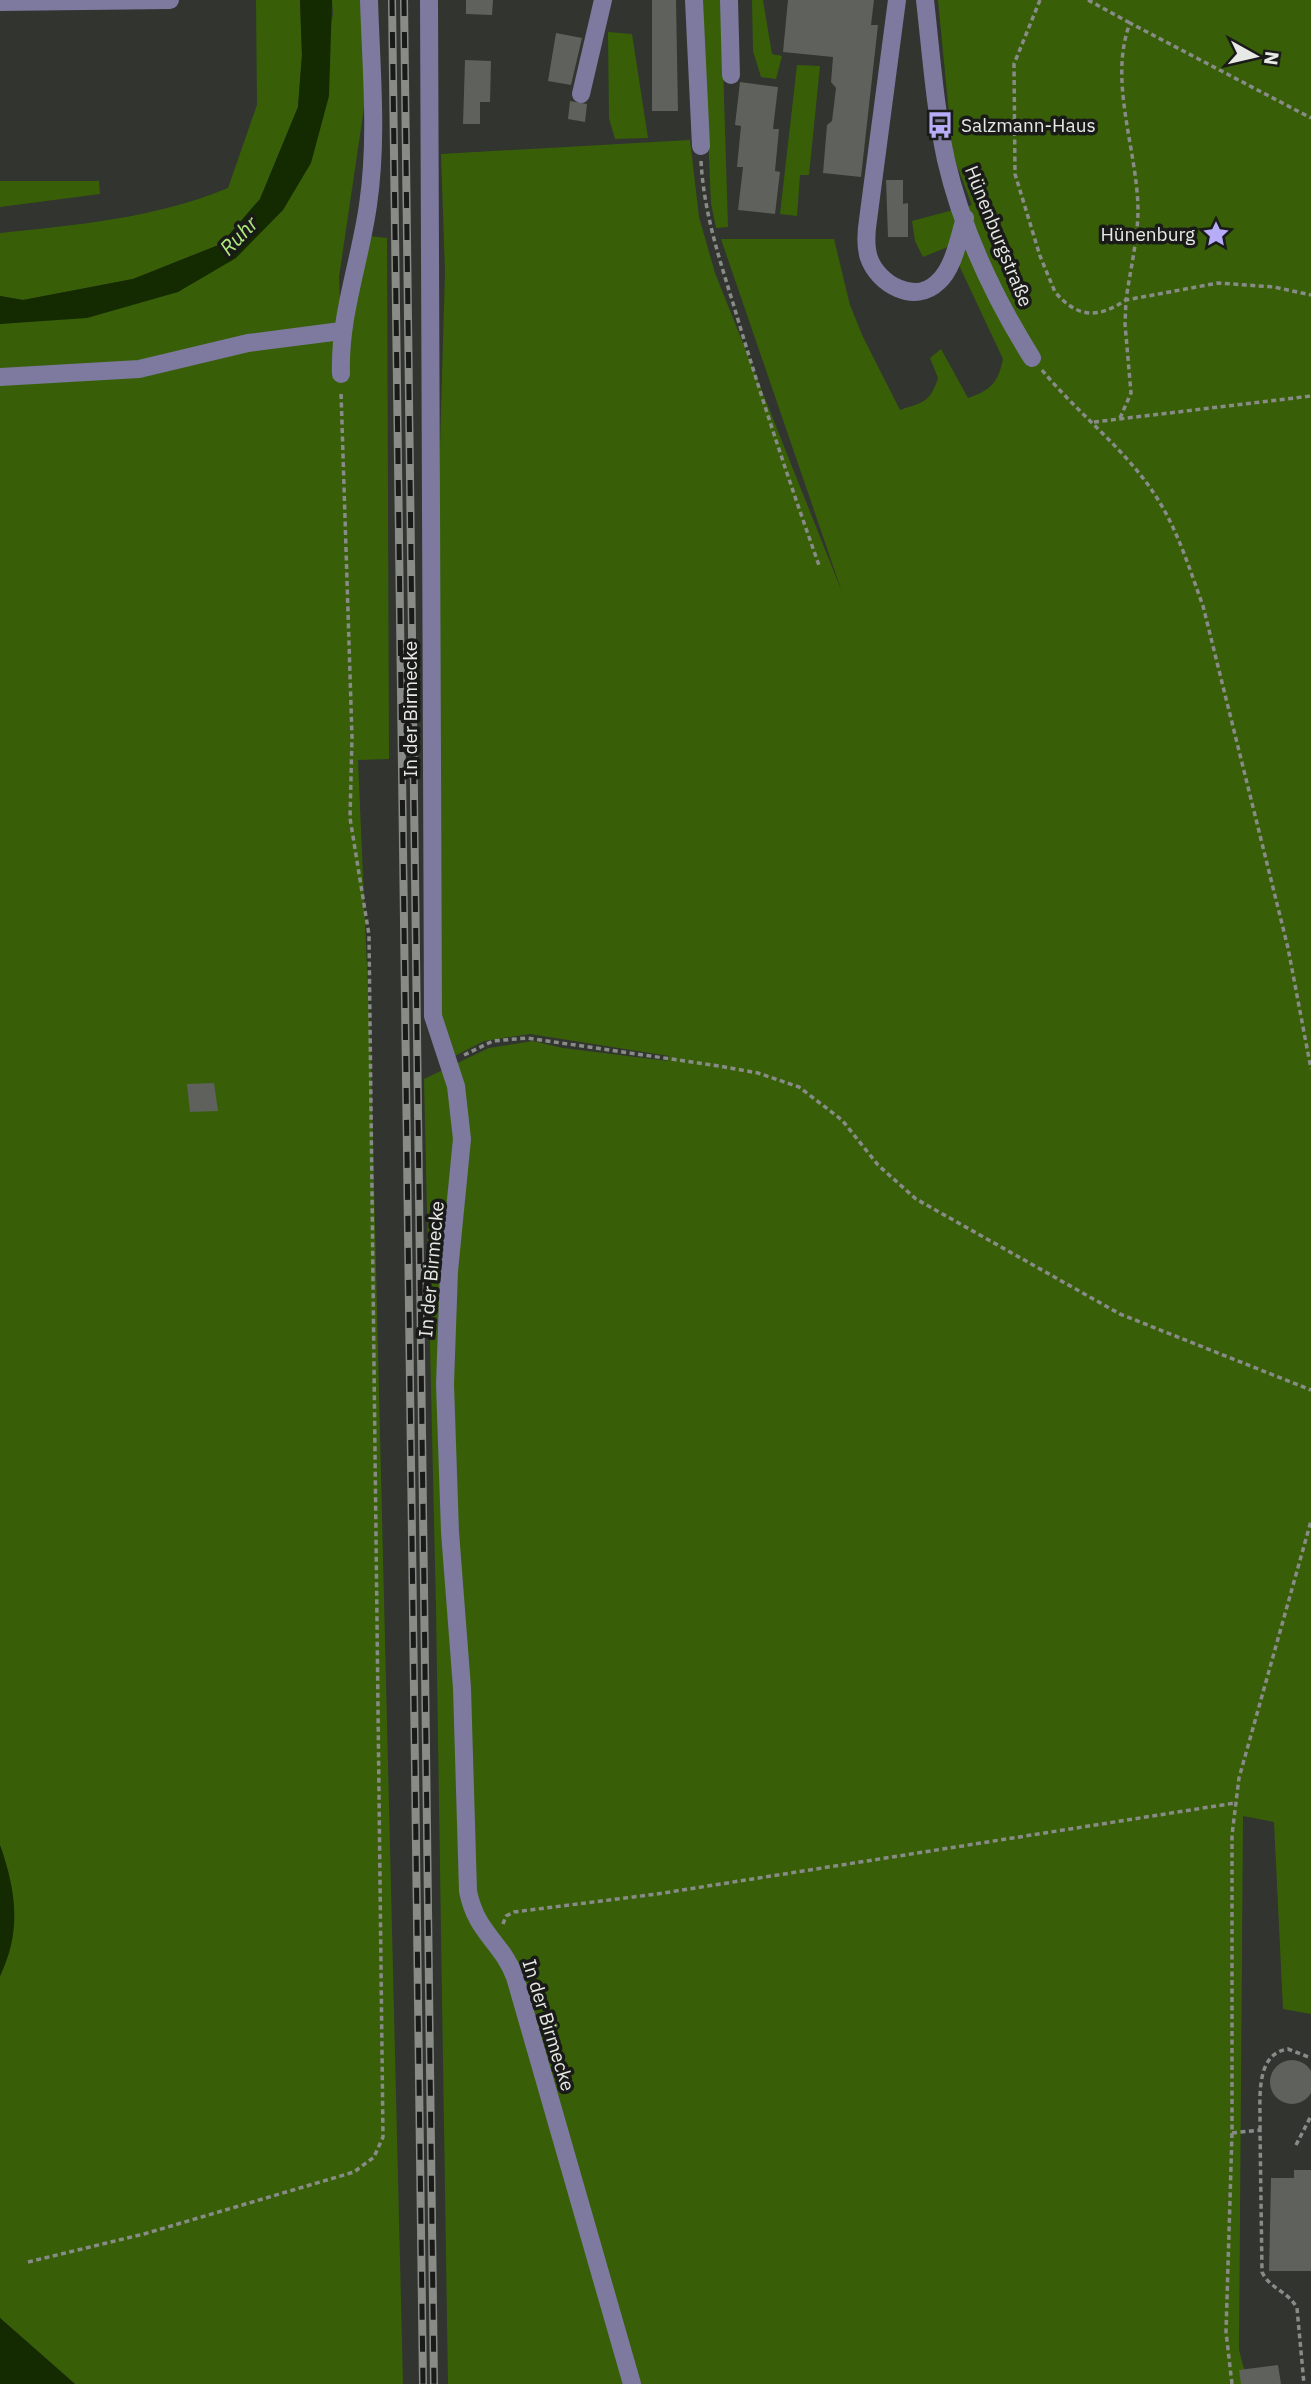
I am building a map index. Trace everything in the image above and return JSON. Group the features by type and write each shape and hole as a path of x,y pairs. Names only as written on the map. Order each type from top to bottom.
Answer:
{"street":[{"path":"0,2 170,0"},
{"path":"341,374 341,331 365,223 372,165 369,0"},
{"name":"In der Birmecke","path":"429,0 433,1017 459,1104 462,1139 448,1291 445,1434 462,1688 468,1891 477,1923 503,1954 515,1977 632,2384"},
{"path":"581,94 603,0"},
{"path":"694,0 701,146"},
{"path":"730,0 731,75"},
{"path":"897,0 868,220 866,240 869,259 878,275 890,284 910,292 928,290 946,273 965,218"},
{"name":"Hünenburgstraße","path":"925,0 946,160 965,218 996,293 1032,358"},
{"path":"0,377 139,369 248,343 341,331"}],"path":[{"path":"1040,0 1013,75 1016,181 1040,256 1055,292 1065,304 1092,314 1108,312 1126,300 1218,284 1274,287 1311,295"},
{"path":"1088,0 1311,118"},
{"path":"1120,418 1131,393 1125,324 1138,211 1134,156 1120,54 1130,23"},
{"path":"701,146 705,202 712,235 763,405 820,568"},
{"path":"1032,358 1059,390 1094,422 1138,473 1165,511 1203,606 1288,948 1311,1069"},
{"path":"28,2262 144,2234 354,2172 374,2157 383,2137 369,935 349,818 352,737 341,374"},
{"path":"1094,422 1311,396"},
{"path":"449,1065 482,1045 527,1038 758,1073 799,1087 842,1120 878,1166 916,1199 1119,1314 1311,1390"},
{"path":"1232,2384 1226,2332 1232,2133 1232,1835 1235,1803 1246,1753 1311,1521"},
{"path":"503,1954 503,1923 506,1916 514,1912 657,1894 1235,1803"},
{"path":"1304,2384 1297,2308 1291,2297 1272,2286 1262,2272 1260,2130 1261,2085 1270,2057 1288,2049 1311,2058"},
{"path":"1296,2145 1311,2116"},
{"path":"1232,2133 1260,2130"}],"green space":[{"path":"256,0 300,0 302,55 298,107 260,199 221,244 133,279 23,300 0,296 0,233 116,219 173,207 228,188 257,105"},
{"path":"332,0 366,0 364,108 339,277 342,347 368,236 387,238 389,759 358,760 371,1061 403,2384 75,2384 0,2318 0,1976 10,1945 12,1910 8,1876 0,1845 0,324 178,292 283,210 333,15"},
{"path":"702,0 721,0 728,227 716,228 711,203"},
{"path":"752,0 763,0 772,54 782,56 776,79 761,77 753,51"},
{"path":"938,0 1311,0 1311,2014 1283,2009 1274,1822 1243,1816 1239,2350 1248,2384 448,2384 436,1608 424,1079 489,1048 533,1041 563,1048 668,1061 669,1056 530,1034 484,1041 451,1058 438,1021 436,586 445,272 441,154 690,140 699,217 715,273 842,592 721,239 834,239 850,305 900,410 929,397 938,378 930,358 941,349 968,398 982,392 996,380 1003,359 950,246 923,257 915,241 912,221 972,205 953,155"},
{"path":"608,32 632,34 648,138 615,139 609,118"},
{"path":"797,65 820,66 809,175 800,175 797,216 780,214"},
{"path":"0,181 99,181 100,194 0,207"}],"water":[{"name":"Ruhr","path":"300,0 332,0 329,96 311,163 283,210 236,258 178,292 87,318 0,324 0,296 23,300 133,279 221,244 260,199 298,107 302,55"},
{"path":"0,1845 13,1894 14,1927 12,1943 0,1976"},
{"path":"0,2318 75,2384 0,2384"}],"building":[{"path":"466,0 493,0 492,15 466,14"},
{"path":"652,0 676,0 678,111 652,111"},
{"path":"788,0 874,0 871,25 878,25 861,177 823,173 827,125 832,121 836,88 831,82 833,57 783,52"},
{"path":"556,33 582,38 571,85 548,81"},
{"path":"465,60 491,61 490,102 480,102 480,124 463,124"},
{"path":"740,82 778,87 773,129 779,129 775,171 780,172 775,214 738,210 743,167 737,167 741,126 735,125"},
{"path":"570,101 587,104 585,122 568,119"},
{"path":"886,180 903,180 903,204 908,203 908,237 888,237"},
{"path":"214,1083 218,1111 190,1112 187,1084"},
{"path":"1292,2060 1307,2067 1314,2082 1307,2097 1292,2104 1277,2097 1270,2082 1277,2067"},
{"path":"1294,2170 1311,2170 1311,2271 1269,2271 1271,2178 1294,2178"},
{"path":"1278,2365 1281,2384 1241,2384 1239,2370"}],"railway":[{"path":"392,0 423,2384"},
{"path":"404,0 434,2384"}],"place":[{"name":"Salzmann-Haus","path":"940,125"},
{"name":"Hünenburg","path":"1216,234"}]}
